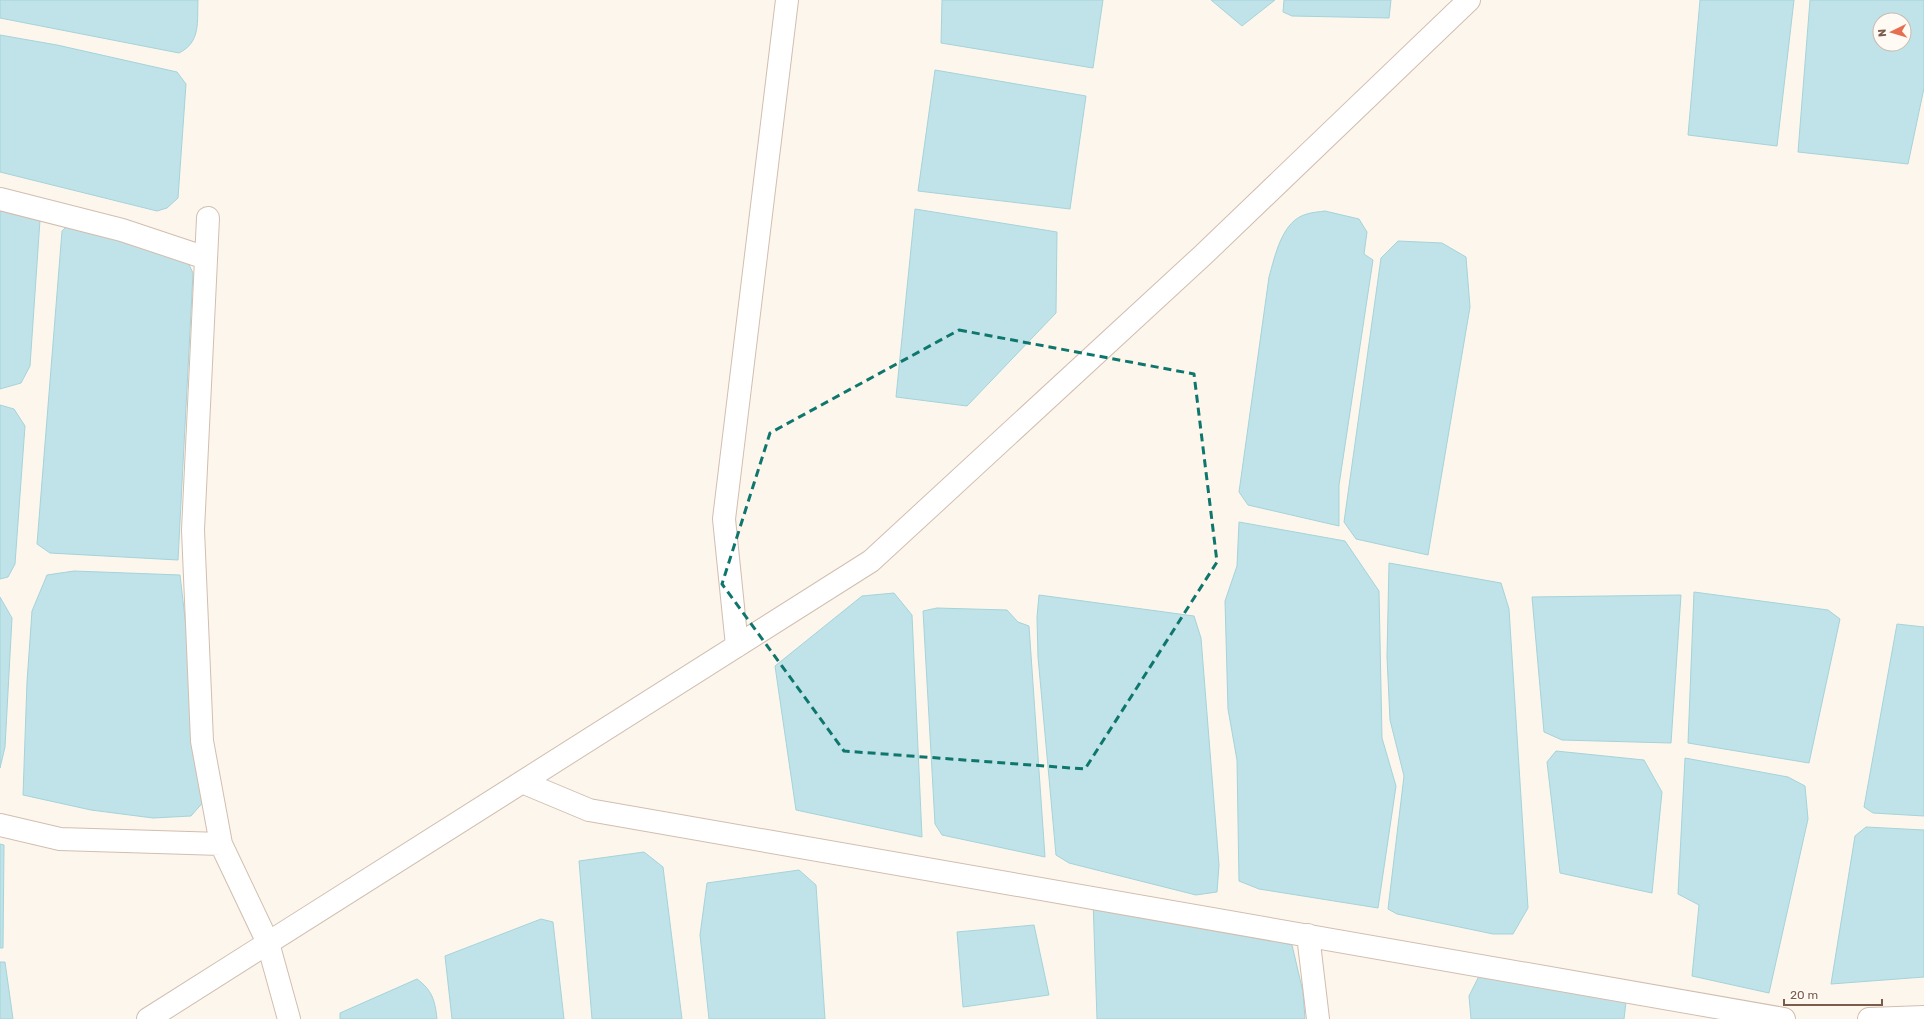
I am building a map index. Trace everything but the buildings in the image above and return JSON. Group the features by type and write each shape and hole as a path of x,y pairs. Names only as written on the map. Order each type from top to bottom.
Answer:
{"street":[{"path":"737,646 724,519 787,0"},
{"path":"148,1019 871,561 1202,256 1470,0"},
{"path":"0,199 122,230 206,258"},
{"path":"208,218 193,530 202,740 221,844 268,943 289,1019"},
{"path":"522,782 589,810 1784,1019"},
{"path":"0,825 60,838 221,844"},
{"path":"1308,935 1318,1019"},
{"path":"1869,1019 1924,1017"}],"highlighted area":[{"path":"959,330 1194,374 1217,562 1085,769 844,751 722,584 770,433"}],"water":[{"path":"0,0 198,0 197,24 191,43 179,53 0,18"},
{"path":"942,0 1103,0 1093,68 941,43"},
{"path":"1211,0 1275,0 1242,26"},
{"path":"1284,0 1391,0 1389,18 1292,16 1283,12"},
{"path":"1700,0 1794,0 1777,146 1688,135"},
{"path":"1810,0 1924,0 1924,88 1908,164 1798,152"},
{"path":"0,35 57,45 177,72 186,84 178,198 167,208 157,211 0,172"},
{"path":"935,70 1086,96 1070,209 918,191"},
{"path":"915,209 1057,232 1056,313 967,406 896,397"},
{"path":"0,210 40,220 30,366 21,383 0,389"},
{"path":"1325,211 1359,219 1367,232 1364,254 1373,260 1339,485 1339,526 1248,505 1239,492 1269,277 1277,249 1291,223 1307,214"},
{"path":"73,220 184,254 193,273 178,560 50,553 37,544 62,231"},
{"path":"1398,241 1442,243 1466,257 1470,307 1428,555 1356,539 1344,522 1381,258"},
{"path":"0,405 14,409 25,426 15,564 8,577 0,579"},
{"path":"1239,522 1345,541 1379,591 1382,738 1396,786 1378,908 1259,889 1239,881 1237,760 1228,709 1225,601 1237,566"},
{"path":"1389,563 1501,583 1509,609 1528,908 1513,934 1493,934 1397,914 1388,909 1404,776 1390,720 1387,657"},
{"path":"74,571 180,575 206,799 191,816 153,818 91,810 23,795 27,682 32,611 47,575"},
{"path":"1694,592 1828,610 1840,619 1809,763 1688,743"},
{"path":"894,593 912,615 922,837 796,810 775,666 862,596"},
{"path":"1039,595 1194,616 1201,638 1219,865 1217,892 1196,895 1069,863 1056,855 1038,657 1037,617"},
{"path":"1681,595 1671,743 1562,740 1544,732 1532,597"},
{"path":"0,597 12,618 5,747 0,768"},
{"path":"937,608 1007,610 1018,622 1029,626 1045,857 942,835 935,824 923,611"},
{"path":"1897,624 1924,627 1924,816 1873,813 1864,807"},
{"path":"1556,751 1644,760 1662,792 1652,893 1560,873 1547,762"},
{"path":"1685,758 1788,777 1805,786 1808,819 1769,993 1692,976 1699,905 1678,894"},
{"path":"1866,827 1924,830 1924,977 1831,984 1855,836"},
{"path":"0,844 4,845 3,948 0,948"},
{"path":"644,852 663,867 682,1019 592,1019 579,861"},
{"path":"799,870 816,885 825,1019 709,1019 700,935 707,883"},
{"path":"1093,900 1292,945 1303,992 1305,1019 1097,1019"},
{"path":"541,919 553,922 564,1019 452,1019 445,956"},
{"path":"1034,925 1049,995 963,1007 957,932"},
{"path":"0,962 5,962 13,1019 0,1019"},
{"path":"1480,974 1626,1002 1624,1019 1471,1019 1469,996"},
{"path":"417,979 426,987 432,996 437,1019 340,1019 340,1013"}]}
